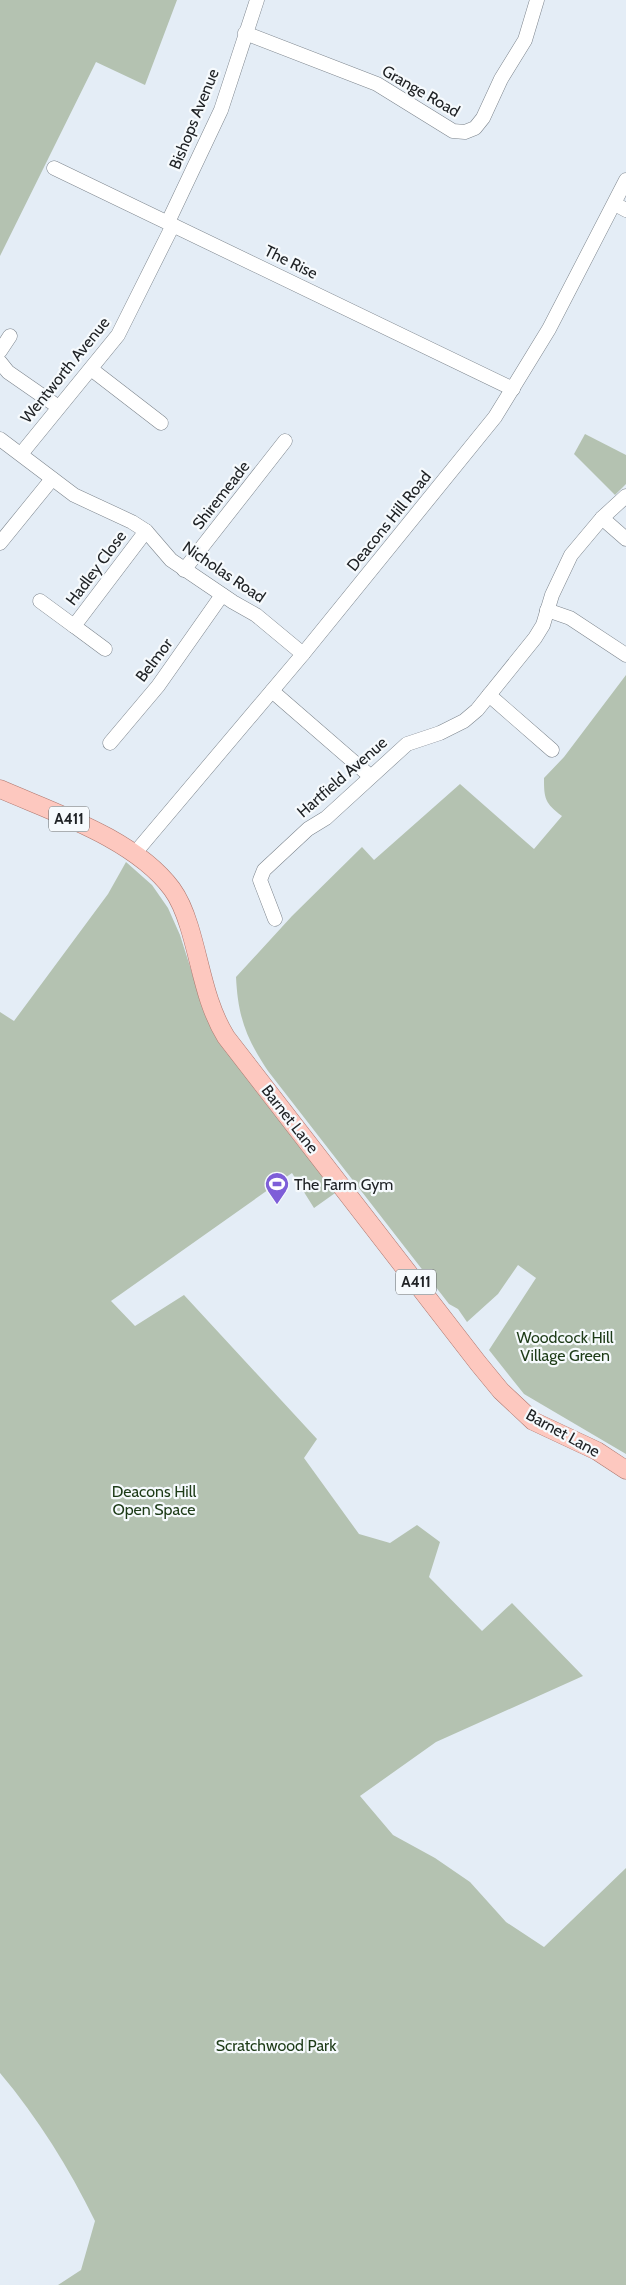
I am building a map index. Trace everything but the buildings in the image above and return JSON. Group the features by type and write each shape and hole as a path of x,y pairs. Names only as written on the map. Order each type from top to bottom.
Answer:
{"main road":[{"name":"Barnet Lane","path":"0,789 55,813 135,853 160,875 173,890 183,908 210,1005 226,1037 501,1392 533,1421 597,1451 626,1470"}],"street":[{"name":"Bishops Avenue","path":"171,223 221,110 257,0"},
{"name":"Grange Road","path":"245,33 377,84 445,127 453,131 465,132 475,128 483,118 501,80 525,40 537,0"},
{"name":"The Rise","path":"54,168 513,389"},
{"name":"Deacons Hill Road","path":"135,853 304,654 477,441 513,389 620,207 626,180"},
{"name":"Wentworth Avenue","path":"20,454 57,406 91,369 126,322 171,223"},
{"path":"0,351 10,336"},
{"path":"0,362 8,372 57,406"},
{"path":"91,369 161,423"},
{"name":"Nicholas Road","path":"0,439 74,495 132,522 146,531 171,560 222,595 256,615 304,654"},
{"name":"Shiremeade","path":"184,570 285,441"},
{"path":"0,543 52,479"},
{"name":"Hartfield Avenue","path":"275,919 260,880 264,870 308,829 326,818 407,744 440,733 464,720 489,695 535,638 548,610 555,588 571,555 602,518 626,496"},
{"path":"602,518 626,539"},
{"name":"Hadley Close","path":"74,626 146,531"},
{"name":"Belmor","path":"110,742 158,686 222,595"},
{"name":"Hadley Close","path":"40,602 105,649"},
{"path":"548,610 570,618 626,655"},
{"path":"272,691 370,776"},
{"path":"489,695 552,750"}],"green space":[{"path":"0,0 177,0 145,85 96,62 0,256"},
{"path":"585,434 626,455 626,484 615,495 574,454"},
{"name":"Woodcock Hill Village Green","path":"626,675 626,1454 524,1394 489,1350 536,1278 518,1265 498,1294 467,1322 458,1309 449,1304 268,1071 244,1027 236,977 292,916 362,847 374,860 460,784 534,849 562,816 552,808 545,796 544,778 564,757"},
{"path":"126,862 152,885 168,908 180,935 199,995 338,1191 314,1208 292,1173 111,1301 135,1326 184,1295 317,1439 304,1458 359,1534 390,1543 417,1525 440,1542 429,1577 482,1631 512,1603 583,1676 436,1742 360,1796 393,1835 435,1858 470,1882 506,1922 544,1947 626,1868 626,2285 58,2285 81,2270 95,2221 75,2182 52,2144 0,2073 0,1012 14,1021 108,894"}],"place":[{"name":"The Farm Gym","path":"277,1205"}],"park label":[{"name":"Deacons Hill Open Space","path":"154,1500"},
{"name":"Scratchwood Park","path":"276,2045"}]}
